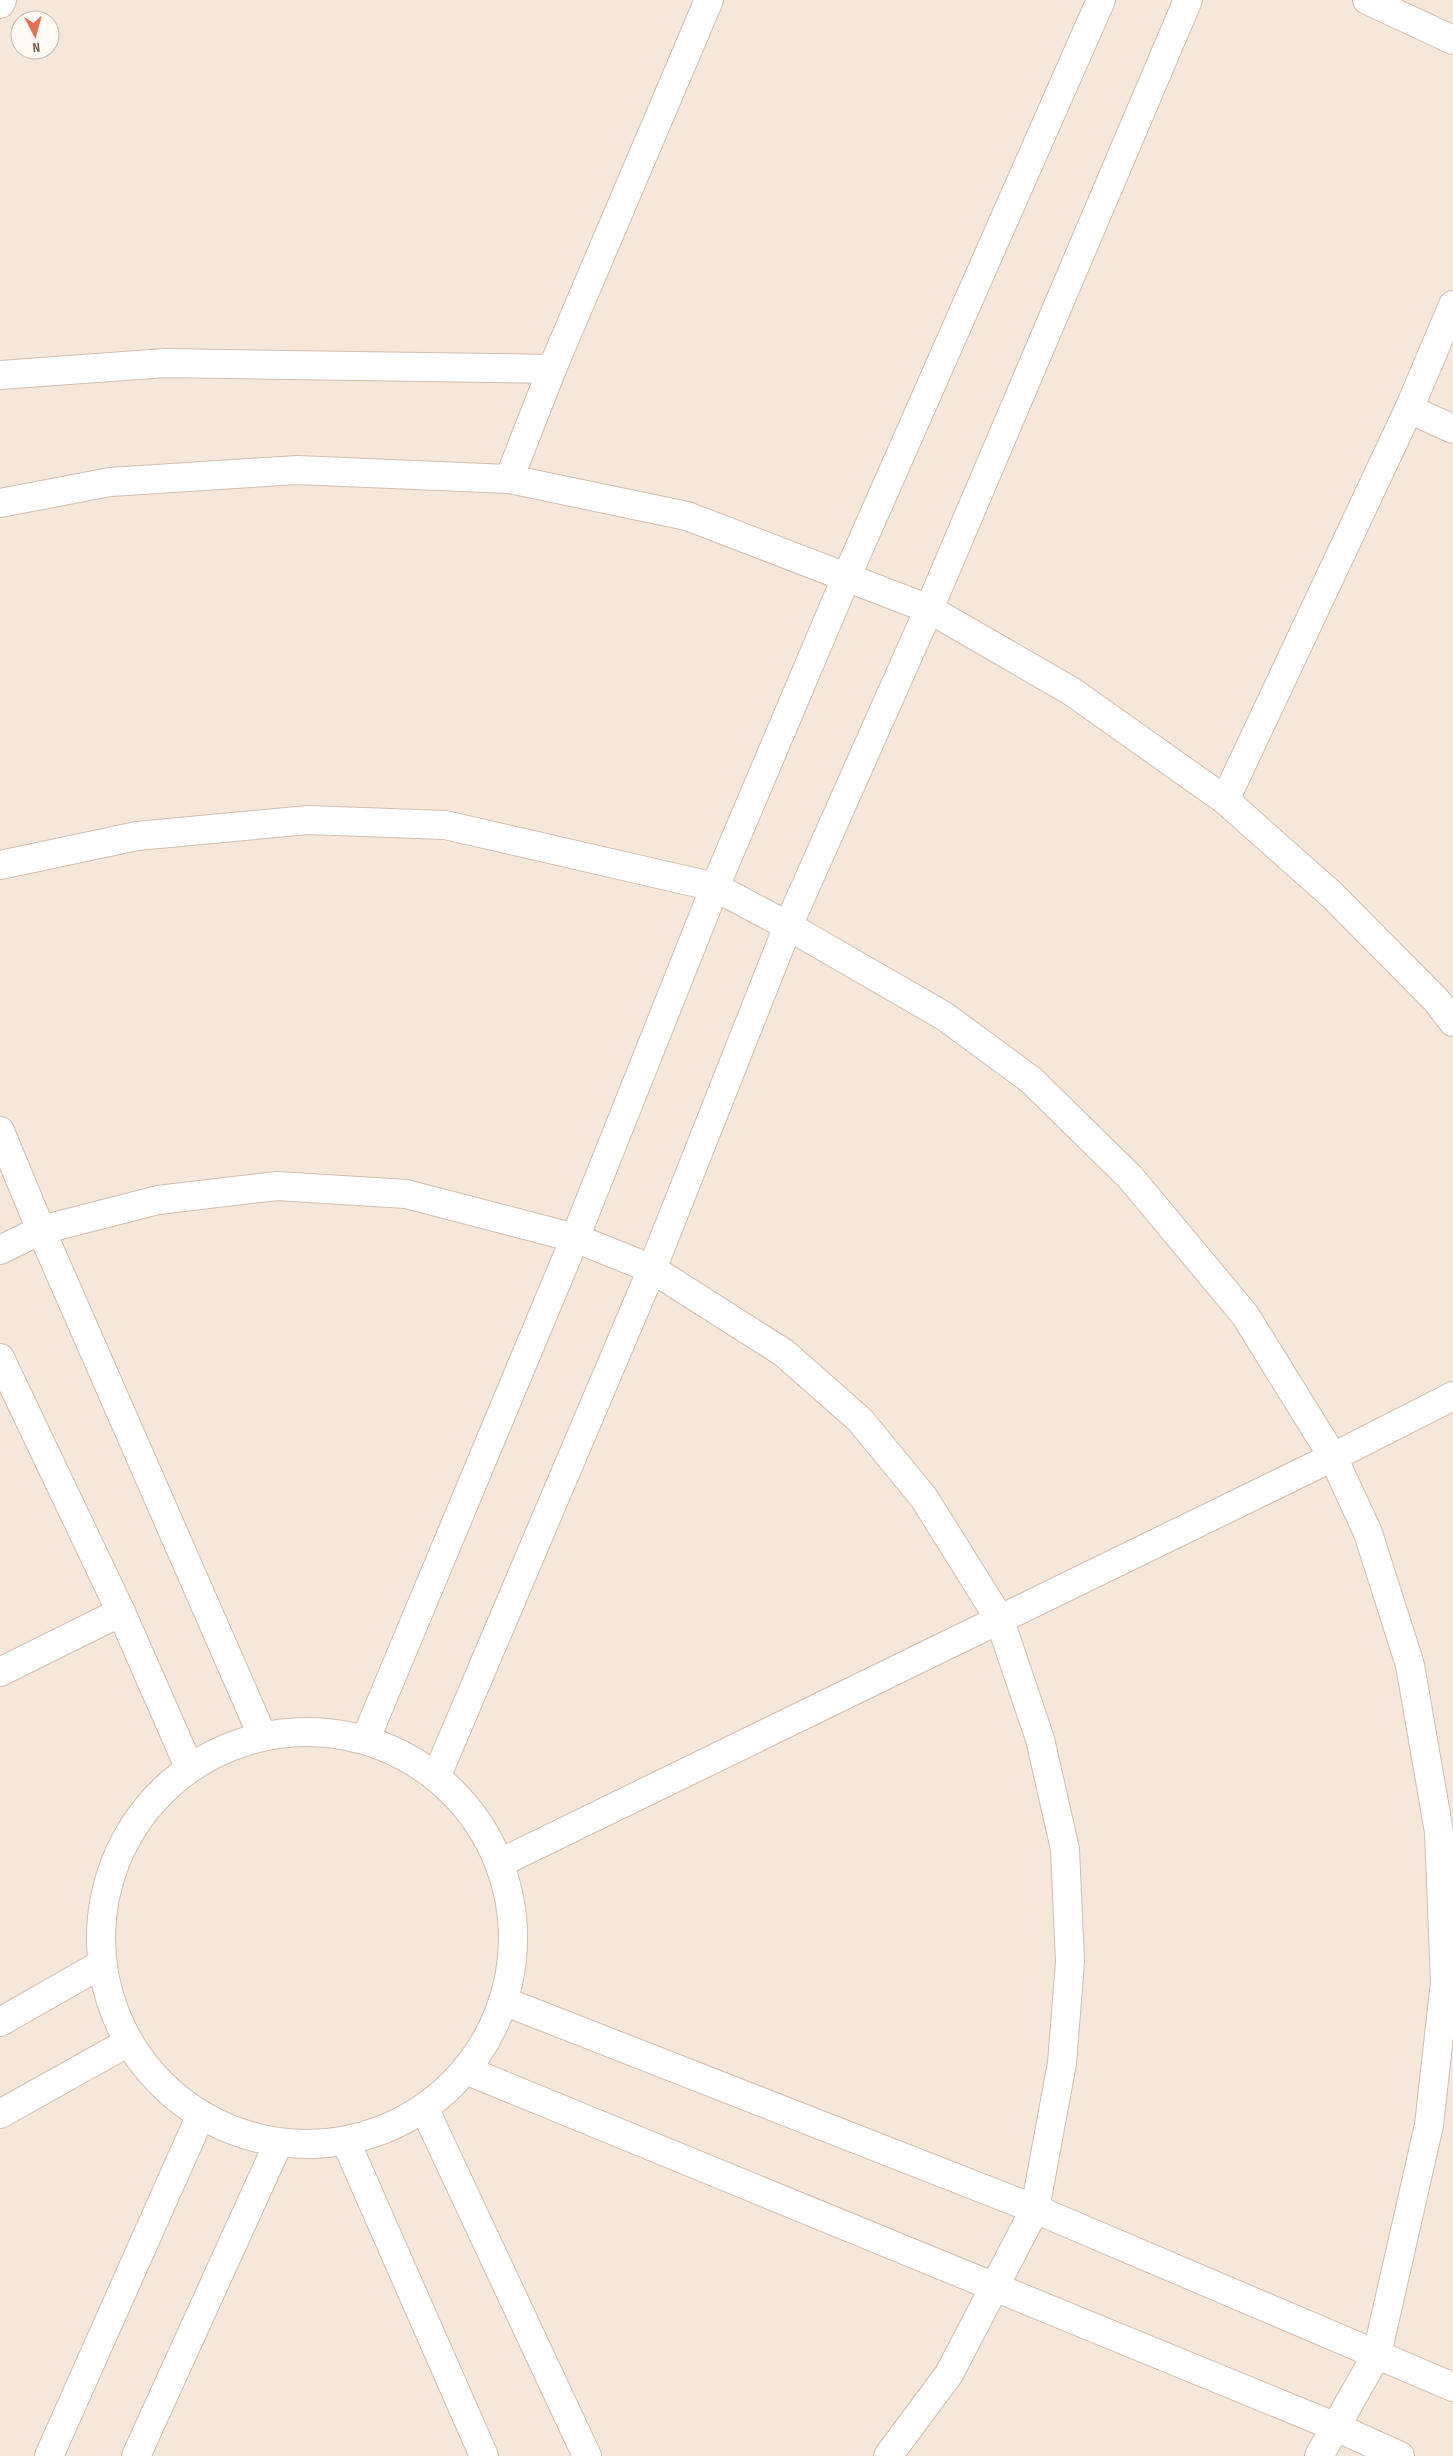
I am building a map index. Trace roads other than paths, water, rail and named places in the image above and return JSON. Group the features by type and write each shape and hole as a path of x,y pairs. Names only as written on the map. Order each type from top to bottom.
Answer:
{"street":[{"path":"0,4 2,0"},
{"path":"509,479 552,369 709,0"},
{"path":"366,1738 575,1238 715,887 846,578 1101,0"},
{"path":"437,1775 652,1269 788,926 929,609 1188,0"},
{"path":"1367,0 1453,40"},
{"path":"1225,800 1409,409 1453,305"},
{"path":"0,375 166,363 552,369"},
{"path":"1409,409 1453,429"},
{"path":"0,503 110,482 296,470 509,479 687,516 929,609 1071,691 1225,800 1444,996 1453,1022"},
{"path":"0,865 137,836 308,820 446,826 715,887 788,926 944,1016 1031,1080 1130,1177 1245,1316 1333,1457 1368,1533 1410,1665 1439,1832 1445,1982 1429,2125 1377,2354 1319,2456"},
{"path":"0,1131 41,1230 262,1735"},
{"path":"0,1250 41,1230 158,1200 277,1186 406,1194 575,1238 652,1269 784,1352 860,1420 924,1498 999,1618 1040,1739 1065,1849 1070,1962 1062,2063 1035,2209 950,2374 888,2456"},
{"path":"0,1358 120,1612 189,1767"},
{"path":"502,1862 999,1618 1333,1457 1453,1396"},
{"path":"0,1672 120,1612"},
{"path":"262,1735 366,1738 437,1775 475,1814 502,1862 516,1931 506,2002 468,2071 425,2110 346,2142 278,2144 200,2117 127,2043 110,2005 100,1965 101,1908 117,1854 147,1806 189,1767 262,1735"},
{"path":"0,2022 100,1965"},
{"path":"506,2002 1035,2209 1453,2387"},
{"path":"0,2114 127,2043"},
{"path":"468,2071 1336,2427 1400,2456"},
{"path":"425,2110 587,2456"},
{"path":"49,2456 200,2117"},
{"path":"346,2142 484,2456"},
{"path":"136,2456 278,2144"}]}
